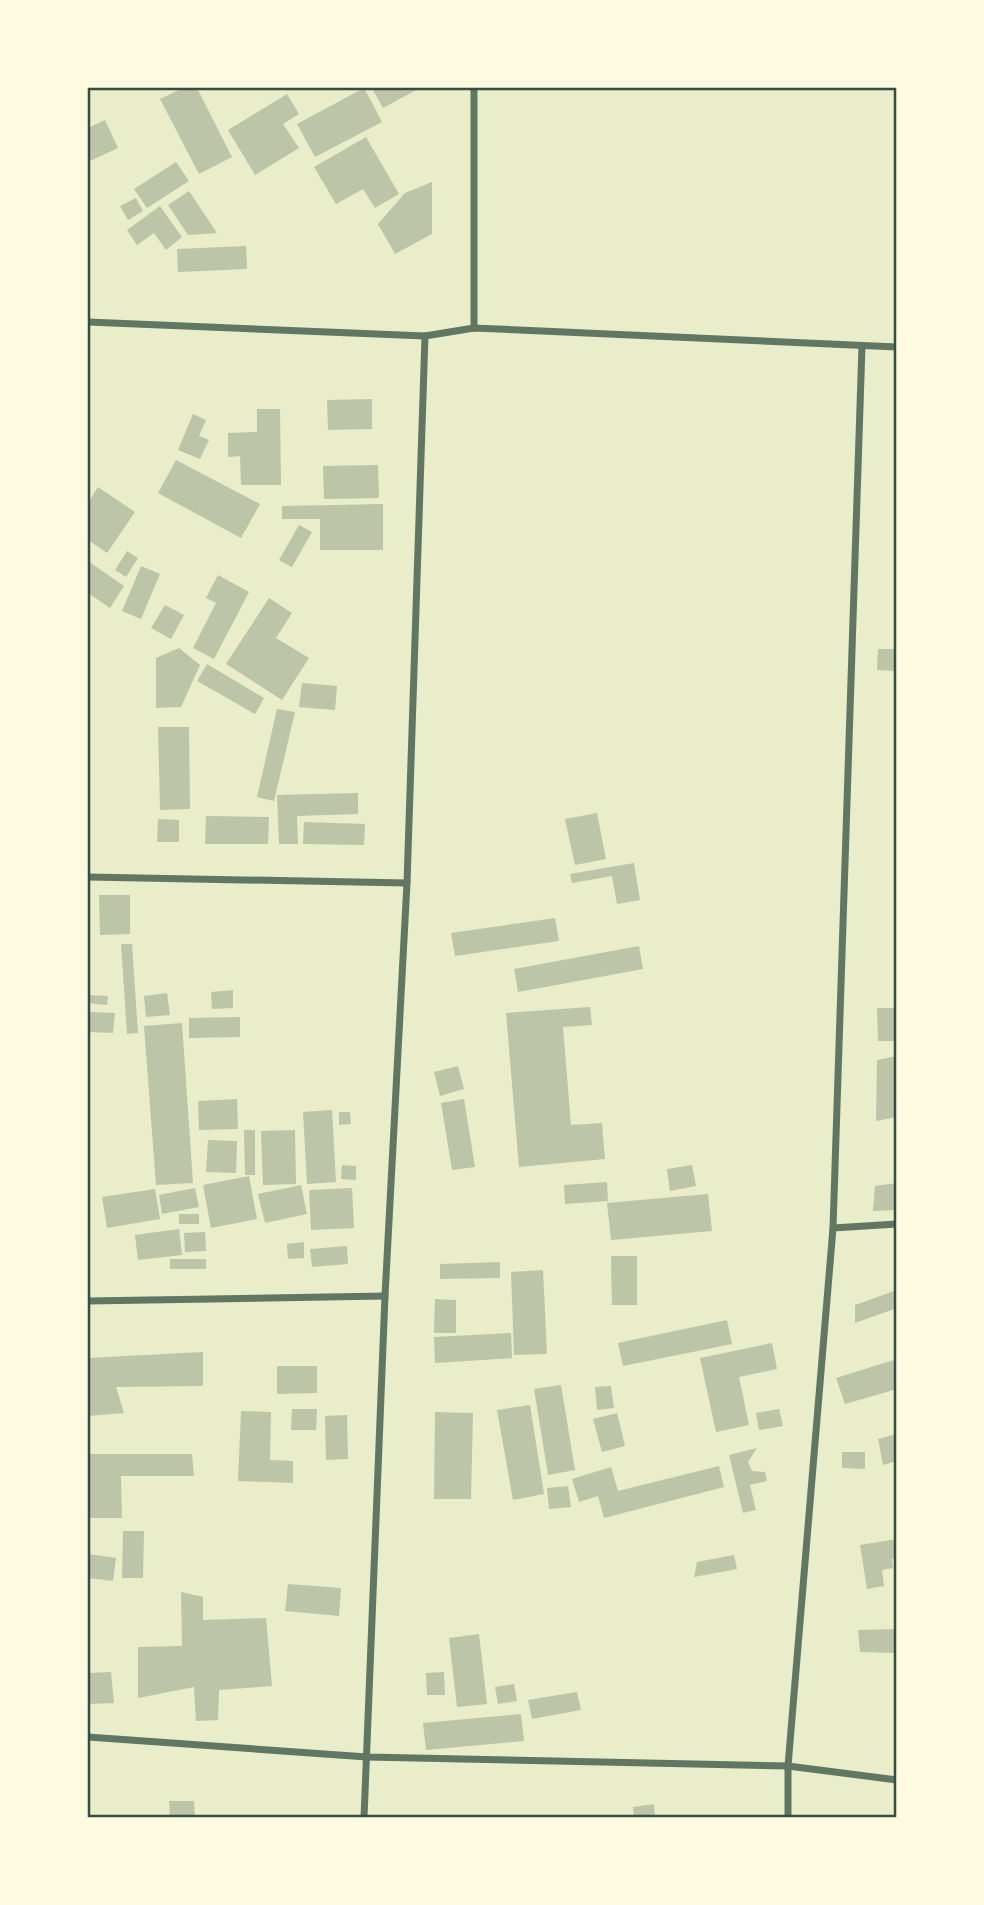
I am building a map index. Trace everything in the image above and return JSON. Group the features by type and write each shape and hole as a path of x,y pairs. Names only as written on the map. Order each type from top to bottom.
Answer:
{"street":[{"path":"474,88 474,328"},
{"path":"88,322 425,336 474,328 897,347"},
{"path":"364,1818 385,1296 407,883 425,336"},
{"path":"788,1818 788,1766 833,1227 862,346"},
{"path":"88,877 407,883"},
{"path":"833,1227 897,1224"},
{"path":"88,1301 385,1296"},
{"path":"88,1737 367,1757 788,1766 897,1780"}],"building":[{"path":"183,88 197,88 232,157 199,174 160,99"},
{"path":"364,88 382,122 315,157 297,124"},
{"path":"372,88 420,88 383,108"},
{"path":"287,94 299,114 283,124 299,148 255,175 228,130"},
{"path":"105,120 118,148 88,162 88,128"},
{"path":"366,137 399,194 375,208 363,189 336,204 314,167"},
{"path":"176,162 189,181 147,208 134,189"},
{"path":"432,182 432,234 395,254 378,224 405,193"},
{"path":"189,191 217,233 188,235 168,205"},
{"path":"136,198 143,211 128,220 120,206"},
{"path":"160,206 182,237 166,250 154,233 137,245 127,230"},
{"path":"246,246 247,269 178,272 177,249"},
{"path":"372,399 372,429 328,430 327,400"},
{"path":"257,409 280,409 281,485 241,485 240,456 228,457 228,433 257,432"},
{"path":"193,414 206,420 199,436 209,440 200,459 178,450"},
{"path":"176,460 260,504 241,538 158,493"},
{"path":"378,465 379,498 324,499 323,466"},
{"path":"98,487 135,512 107,553 88,540 88,503"},
{"path":"383,504 383,550 320,550 320,519 282,519 282,506"},
{"path":"299,525 312,532 292,567 279,560"},
{"path":"127,551 138,558 126,577 115,570"},
{"path":"88,561 124,586 110,608 88,593"},
{"path":"141,566 160,574 141,619 122,611"},
{"path":"218,575 249,592 214,659 193,648 216,603 206,598"},
{"path":"269,598 292,613 276,638 309,658 282,700 226,664"},
{"path":"165,605 184,615 171,639 151,628"},
{"path":"179,648 200,665 181,707 156,708 156,658"},
{"path":"878,649 897,649 897,671 877,670"},
{"path":"207,664 264,698 255,714 197,681"},
{"path":"302,683 337,686 335,710 299,707"},
{"path":"277,709 295,712 274,801 257,797"},
{"path":"158,727 189,727 190,809 160,810"},
{"path":"358,793 358,814 297,816 298,844 279,844 277,795"},
{"path":"597,813 606,859 575,865 565,819"},
{"path":"206,816 269,817 268,844 205,844"},
{"path":"158,819 179,820 179,842 157,842"},
{"path":"304,822 365,824 364,845 303,844"},
{"path":"634,863 640,900 617,904 612,876 572,883 570,874"},
{"path":"99,895 130,895 130,934 100,935"},
{"path":"555,918 559,941 455,956 451,933"},
{"path":"121,944 132,944 138,1033 127,1034"},
{"path":"639,946 643,969 518,992 514,969"},
{"path":"233,990 233,1008 212,1009 211,992"},
{"path":"167,993 170,1015 146,1017 144,996"},
{"path":"88,995 108,996 107,1005 88,1003"},
{"path":"590,1007 592,1025 563,1027 571,1125 602,1123 605,1159 519,1167 506,1013"},
{"path":"877,1008 897,1008 897,1041 878,1041"},
{"path":"90,1012 115,1013 113,1033 88,1032"},
{"path":"240,1017 240,1037 189,1038 189,1018"},
{"path":"182,1023 193,1183 156,1185 144,1026"},
{"path":"897,1056 897,1117 876,1121 877,1060"},
{"path":"458,1066 464,1089 440,1096 434,1072"},
{"path":"237,1099 238,1129 199,1130 198,1101"},
{"path":"464,1099 475,1167 452,1170 441,1103"},
{"path":"332,1110 336,1182 307,1184 303,1112"},
{"path":"339,1112 350,1112 351,1124 339,1125"},
{"path":"244,1130 255,1130 255,1175 245,1175"},
{"path":"295,1130 296,1184 263,1185 261,1131"},
{"path":"208,1140 237,1141 236,1173 206,1172"},
{"path":"342,1165 356,1166 356,1180 341,1179"},
{"path":"692,1165 696,1186 670,1191 667,1169"},
{"path":"249,1176 257,1219 211,1228 203,1185"},
{"path":"607,1182 608,1201 565,1204 564,1185"},
{"path":"897,1183 897,1210 873,1211 875,1186"},
{"path":"301,1185 307,1214 265,1223 258,1194"},
{"path":"195,1188 199,1207 162,1214 159,1195"},
{"path":"352,1188 354,1228 311,1230 309,1190"},
{"path":"155,1189 160,1219 107,1228 102,1197"},
{"path":"708,1194 712,1231 611,1240 607,1203"},
{"path":"179,1214 199,1214 199,1224 179,1224"},
{"path":"179,1229 182,1255 138,1260 135,1235"},
{"path":"205,1232 206,1251 185,1252 184,1233"},
{"path":"304,1242 304,1258 288,1259 287,1244"},
{"path":"347,1246 348,1264 312,1267 310,1249"},
{"path":"611,1256 637,1256 637,1305 612,1305"},
{"path":"170,1259 206,1259 206,1269 170,1269"},
{"path":"500,1262 500,1278 440,1279 440,1264"},
{"path":"543,1270 547,1354 514,1355 511,1272"},
{"path":"897,1290 897,1308 855,1323 855,1305"},
{"path":"435,1299 456,1300 456,1333 434,1333"},
{"path":"727,1320 732,1344 623,1366 618,1343"},
{"path":"511,1333 512,1358 435,1363 434,1337"},
{"path":"772,1343 777,1369 739,1377 749,1425 716,1432 700,1358"},
{"path":"203,1352 203,1386 116,1387 124,1413 88,1416 88,1358"},
{"path":"897,1359 897,1389 845,1404 836,1378"},
{"path":"277,1366 317,1366 317,1393 277,1394"},
{"path":"561,1385 575,1470 548,1475 534,1389"},
{"path":"611,1386 614,1408 597,1410 595,1387"},
{"path":"530,1405 544,1494 513,1500 497,1410"},
{"path":"292,1409 317,1409 316,1430 291,1430"},
{"path":"779,1409 783,1426 759,1430 756,1413"},
{"path":"241,1411 271,1412 270,1460 293,1461 293,1483 238,1481"},
{"path":"435,1412 473,1413 471,1499 434,1499"},
{"path":"617,1413 625,1446 602,1452 593,1419"},
{"path":"347,1415 348,1459 326,1460 325,1416"},
{"path":"897,1434 897,1461 883,1465 878,1439"},
{"path":"757,1448 748,1462 752,1471 765,1472 767,1481 750,1485 756,1510 743,1513 729,1455"},
{"path":"842,1452 865,1452 865,1469 842,1468"},
{"path":"88,1454 192,1454 194,1476 121,1476 122,1518 88,1518"},
{"path":"719,1466 724,1487 604,1518 598,1496 579,1502 572,1479 611,1467 618,1491"},
{"path":"568,1486 571,1507 549,1509 547,1488"},
{"path":"123,1531 144,1531 143,1578 122,1578"},
{"path":"897,1539 897,1559 892,1559 893,1568 882,1570 884,1586 867,1589 860,1545"},
{"path":"88,1554 116,1558 113,1581 88,1578"},
{"path":"734,1555 737,1569 694,1577 697,1562"},
{"path":"288,1584 341,1588 339,1616 285,1611"},
{"path":"181,1592 203,1597 203,1620 266,1618 272,1686 219,1690 218,1720 196,1721 194,1687 138,1698 138,1647 182,1646"},
{"path":"897,1629 897,1653 860,1652 858,1630"},
{"path":"479,1634 487,1704 457,1707 449,1638"},
{"path":"111,1672 114,1703 88,1704 88,1673"},
{"path":"444,1672 445,1695 427,1695 426,1673"},
{"path":"514,1684 517,1701 498,1704 495,1687"},
{"path":"577,1692 581,1710 532,1719 528,1700"},
{"path":"521,1714 524,1741 426,1750 423,1723"},
{"path":"169,1801 194,1801 195,1818 170,1818"},
{"path":"654,1804 655,1818 634,1818 633,1807"}]}
